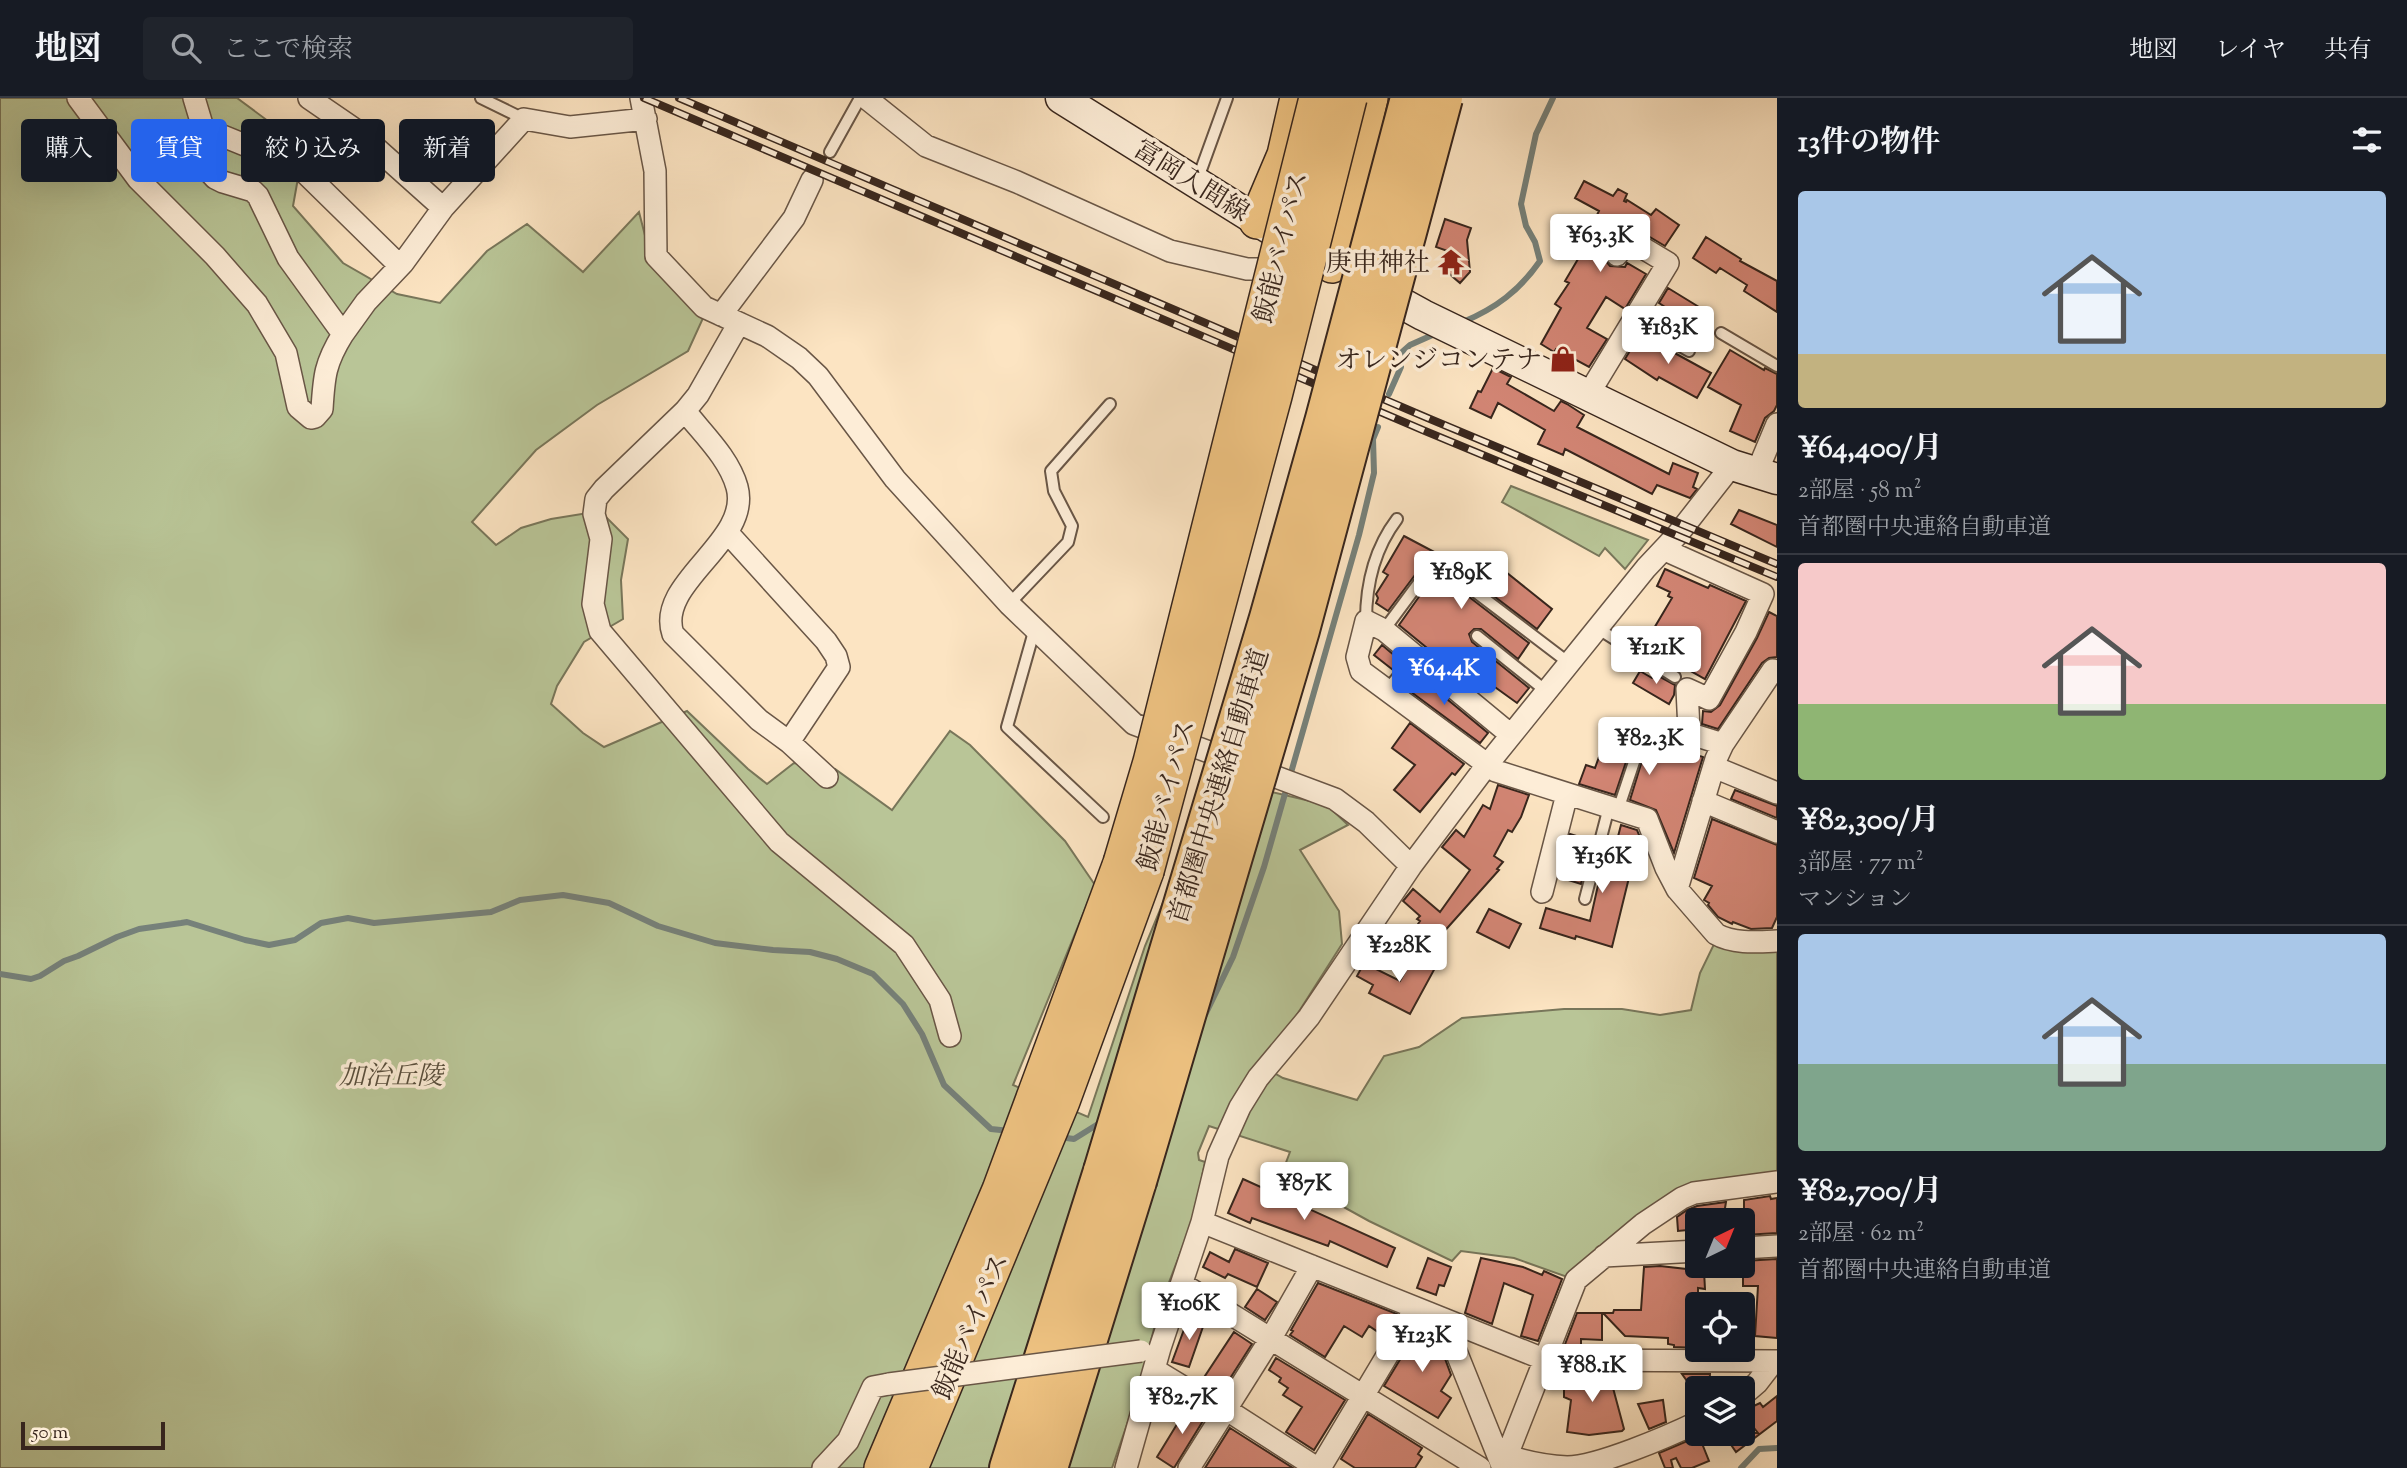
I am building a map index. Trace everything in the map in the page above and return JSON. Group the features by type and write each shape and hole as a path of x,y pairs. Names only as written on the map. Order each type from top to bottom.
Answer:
{"highway":[{"path":"1257,221 1285,155 1298,98"},
{"name":"飯能バイパス","path":"1134,867 1151,762 1317,98"},
{"name":"飯能バイパス","path":"910,1468 1134,867 1274,396 1349,98"},
{"path":"1325,261 1370,98"},
{"name":"首都圏中央連絡自動車道","path":"1048,1468 1120,1176 1410,98"},
{"name":"首都圏中央連絡自動車道","path":"1009,1468 1120,1176 1300,630 1443,98"},
{"name":"飯能バイパス","path":"882,1468 1012,1194"}],"main road":[{"name":"富岡入間線","path":"1061,98 1091,111 1257,221 1436,321 1755,472"}],"street":[{"path":"78,98 138,179 215,256 257,304 286,354 298,407 311,418 322,409 324,374 331,354 343,334 366,302 400,266 443,208 524,120 570,127 646,119"},
{"path":"194,98 200,119"},
{"path":"309,98 357,131 443,208"},
{"path":"641,98 655,171 656,256 704,307 767,336 799,358 818,376 895,479 1009,604 1134,724 1335,799 1366,822 1411,866"},
{"path":"866,98 926,146 1017,182 1170,251 1247,269 1311,269 1325,261"},
{"path":"227,138 299,167 400,266"},
{"path":"812,180 794,218 730,319 698,395 596,499 594,514 601,539 593,604 600,631 779,842 904,945 940,1000 950,1036"},
{"path":"227,182 253,191 258,196 288,258 343,334"},
{"path":"1588,395 1668,263 1628,239 1618,254"},
{"path":"685,411 728,466 738,488 738,508 727,532 678,597 669,621 673,634 749,710 827,777"},
{"path":"1134,1465 1155,1370 1151,1350 1182,1284 1202,1222 1218,1156 1240,1107 1258,1079 1309,1017 1411,866 1487,765 1646,568 1755,472 1777,424"},
{"path":"727,532 826,641 836,656 839,667 789,742"},
{"path":"1665,550 1763,594 1746,632 1709,699 1687,689 1689,730 1694,735 1723,744"},
{"path":"1511,735 1375,625 1357,657 1362,671 1496,771 1647,819 1677,889 1716,934 1751,943 1777,941"},
{"path":"1677,889 1723,744 1773,670 1777,671"},
{"path":"1714,766 1777,793"},
{"path":"1542,891 1567,794"},
{"path":"1703,802 1777,832"},
{"path":"1504,1465 1576,1280 1643,1224 1682,1198 1694,1193 1777,1182"},
{"path":"1202,1222 1546,1360 1776,1361"},
{"path":"1755,1247 1777,1246"},
{"path":"1604,1256 1685,1252"},
{"path":"1189,1468 1271,1338 1312,1266"},
{"path":"1182,1284 1480,1468"},
{"path":"1155,1370 1216,1406 1227,1409 1318,1468 1415,1309"},
{"path":"1443,1320 1504,1465"},
{"path":"823,1468 848,1441 873,1387 1151,1350"},
{"path":"1755,1385 1776,1361"},
{"path":"1504,1465 1528,1463 1577,1466 1625,1452 1685,1427"}],"lane":[{"path":"481,98 524,120"},
{"path":"830,152 860,98"},
{"path":"1196,183 1227,98"},
{"path":"1634,320 1689,351"},
{"path":"1721,333 1777,366"},
{"path":"1009,604 1069,542 1072,526 1054,491 1051,471 1110,404"},
{"path":"1397,519 1384,536 1373,568 1366,607 1375,625 1421,580"},
{"path":"1465,584 1569,663"},
{"path":"1035,628 1007,727 1103,817"},
{"path":"1597,628 1675,677"},
{"path":"1477,636 1546,691"},
{"path":"1387,690 1415,656"},
{"path":"1585,899 1613,808 1634,762"}],"green space":[{"name":"加治丘陵","path":"0,98 237,98 265,119 241,119 241,182 297,182 293,206 343,263 397,294 440,303 487,251 527,224 583,272 639,212 649,251 704,316 688,351 597,405 536,450 472,522 496,545 521,528 551,519 600,511 628,539 621,580 623,619 584,642 557,686 551,704 583,733 604,747 687,711 767,784 794,763 835,769 892,810 950,731 970,745 1065,841 1095,885 1013,1085 1088,1117 1145,946 1167,893 1272,792 1327,805 1348,825 1300,850 1339,911 1342,944 1291,1024 1258,1064 1283,1078 1357,1100 1384,1056 1419,1047 1462,1018 1564,1009 1622,1009 1660,1015 1691,1010 1700,973 1716,940 1777,948 1777,1175 1690,1188 1570,1278 1514,1258 1461,1251 1452,1261 1369,1221 1282,1173 1290,1152 1209,1126 1198,1153 1199,1160 1205,1162 1194,1217 1160,1306 1135,1401 1112,1468 0,1468"},
{"path":"1511,486 1648,540 1625,569 1605,548 1599,556 1502,502"}],"building":[{"path":"1584,181 1613,196 1618,189 1627,194 1624,201 1627,200 1651,215 1656,209 1679,225 1665,246 1616,217 1599,251 1604,254 1610,266 1625,267 1627,263 1646,274 1625,309 1606,297 1587,328 1607,339 1589,367 1541,344 1561,308 1555,304 1569,283 1565,281 1578,259 1575,257 1597,222 1594,221 1599,211 1575,198"},
{"path":"1445,219 1471,228 1467,240 1470,272 1460,283 1446,271 1459,255 1436,247"},
{"path":"1706,237 1741,259 1740,261 1777,281 1777,312 1744,291 1747,285 1720,268 1716,273 1693,258"},
{"path":"1668,288 1712,315 1703,329 1695,324 1686,340 1656,323 1665,307 1659,303"},
{"path":"1640,334 1711,373 1697,398 1659,377 1657,380 1625,359"},
{"path":"1730,350 1764,370 1765,368 1777,374 1777,405 1765,418 1755,442 1730,431 1741,405 1708,387"},
{"path":"1493,368 1511,377 1507,384 1554,411 1561,401 1584,415 1577,427 1669,474 1673,463 1698,473 1693,487 1697,489 1690,498 1657,485 1652,494 1565,449 1563,455 1538,444 1545,430 1498,403 1491,418 1470,408"},
{"path":"1739,510 1777,525 1777,547 1731,524"},
{"path":"1404,536 1470,571 1483,556 1552,609 1537,629 1470,578 1463,577 1457,582 1460,590 1529,643 1518,659 1481,629 1474,629 1469,634 1472,642 1529,688 1517,703 1460,662 1454,670 1399,625 1428,584 1425,573 1415,575 1388,611 1376,603 1376,594 1388,575 1383,572"},
{"path":"1665,569 1746,601 1705,679 1689,670 1694,660 1678,649 1680,646 1653,630 1672,598 1668,596 1670,592 1657,586"},
{"path":"1769,612 1777,616 1777,657 1762,663 1718,729 1702,724 1703,711 1711,712 1720,705"},
{"path":"1382,645 1401,661 1393,670 1374,655"},
{"path":"1413,671 1488,733 1480,743 1403,686"},
{"path":"1640,671 1652,678 1655,674 1675,685 1669,704 1633,683"},
{"path":"1410,723 1464,764 1455,775 1452,773 1420,812 1394,790 1415,765 1392,748"},
{"path":"1619,727 1703,757 1674,853 1656,810 1630,800 1641,764 1639,756 1633,754 1627,759 1615,795 1579,784 1586,765 1595,768 1604,743 1612,746"},
{"path":"1498,785 1529,795 1521,817 1512,832 1508,830 1494,856 1503,862 1497,869 1499,870 1433,944 1416,927 1420,916 1403,901 1413,889 1440,912 1470,870 1442,847 1456,830 1464,837 1483,805 1490,809"},
{"path":"1735,790 1777,806 1777,818 1731,799"},
{"path":"1712,819 1777,845 1777,917 1772,928 1751,929 1733,922 1732,924 1718,917 1704,900 1712,886 1694,878"},
{"path":"1621,825 1637,830 1642,842 1640,850 1636,849 1612,947 1540,928 1546,908 1590,921 1607,845 1615,848"},
{"path":"1570,834 1592,841 1581,884 1559,877"},
{"path":"1489,909 1521,924 1509,948 1477,932"},
{"path":"1414,956 1435,968 1410,1014 1369,993 1373,985 1357,976 1364,963 1400,981"},
{"path":"1243,1179 1395,1248 1387,1267 1330,1241 1328,1246 1252,1218 1250,1223 1228,1213"},
{"path":"1770,1196 1771,1199 1777,1198 1777,1233 1755,1234 1755,1208 1744,1208 1744,1200"},
{"path":"1726,1202 1725,1208 1692,1208"},
{"path":"1685,1211 1685,1230 1678,1231 1677,1217"},
{"path":"1235,1249 1268,1263 1257,1287 1228,1274 1225,1278 1203,1267 1210,1252 1229,1262"},
{"path":"1428,1258 1451,1267 1444,1286 1439,1285 1436,1295 1417,1288"},
{"path":"1481,1258 1523,1267 1542,1275 1544,1271 1562,1279 1538,1341 1521,1336 1533,1295 1504,1283 1492,1324 1465,1313"},
{"path":"1777,1259 1777,1338 1755,1336 1758,1286 1743,1286 1743,1278 1755,1278 1755,1260"},
{"path":"1644,1267 1685,1269 1685,1278 1704,1278 1705,1289 1685,1292 1685,1347 1668,1344 1668,1338 1625,1336 1603,1313 1613,1313 1614,1310 1641,1310"},
{"path":"1318,1283 1397,1314 1384,1336 1369,1326 1362,1337 1344,1326 1325,1357 1290,1335"},
{"path":"1257,1289 1277,1302 1265,1320 1245,1307"},
{"path":"1577,1313 1602,1313 1602,1340 1581,1339 1581,1347 1564,1347"},
{"path":"1189,1316 1205,1321 1189,1367 1172,1362"},
{"path":"1421,1325 1436,1336 1439,1344 1435,1350 1444,1356 1451,1375 1441,1391 1451,1398 1438,1418 1384,1386"},
{"path":"1234,1332 1252,1344 1220,1394 1201,1382"},
{"path":"1276,1358 1345,1400 1314,1450 1286,1432 1302,1407 1283,1395 1288,1388 1279,1382 1281,1378 1269,1370"},
{"path":"1564,1373 1609,1373 1624,1429 1589,1435 1567,1432 1571,1400 1564,1397"},
{"path":"1682,1374 1710,1374 1685,1376 1685,1378"},
{"path":"1777,1396 1777,1421 1755,1438 1755,1433 1758,1433 1755,1429 1755,1405 1760,1403 1763,1407"},
{"path":"1663,1400 1666,1422 1649,1429 1638,1404"},
{"path":"1187,1404 1206,1416 1174,1468 1157,1457"},
{"path":"1368,1414 1422,1448 1418,1454 1422,1457 1415,1468 1355,1468 1341,1459"},
{"path":"1230,1428 1293,1468 1205,1468"},
{"path":"1685,1442 1685,1446 1703,1446 1709,1461 1692,1468 1681,1468 1676,1458 1671,1460 1673,1468 1665,1468 1659,1453"},
{"path":"1732,1446 1744,1446 1736,1452"}],"waterway":[{"path":"1463,322 1506,298 1540,261 1535,242 1526,226 1521,204 1536,134 1553,98"},
{"path":"1389,394 1401,367 1401,353 1410,345 1437,333"},
{"path":"1205,1015 1233,957 1264,867 1359,535 1374,473 1373,439 1378,427"},
{"path":"0,974 31,979 117,937 139,929 187,922 269,945 295,940 321,923 348,918 374,923 491,912 520,900 563,895 609,903 658,926 715,943 810,952 837,959 873,974 903,1004 922,1034 944,1085 991,1129 1010,1131"},
{"path":"1059,1137 1074,1139 1103,1121"},
{"path":"1741,1468 1759,1449 1777,1448"}],"railway":[{"path":"644,98 1425,431 1777,577"},
{"path":"679,98 1777,564"}],"place":[{"name":"庚申神社","path":"1451,262"},
{"name":"オレンジコンテナ","path":"1563,359"}]}
